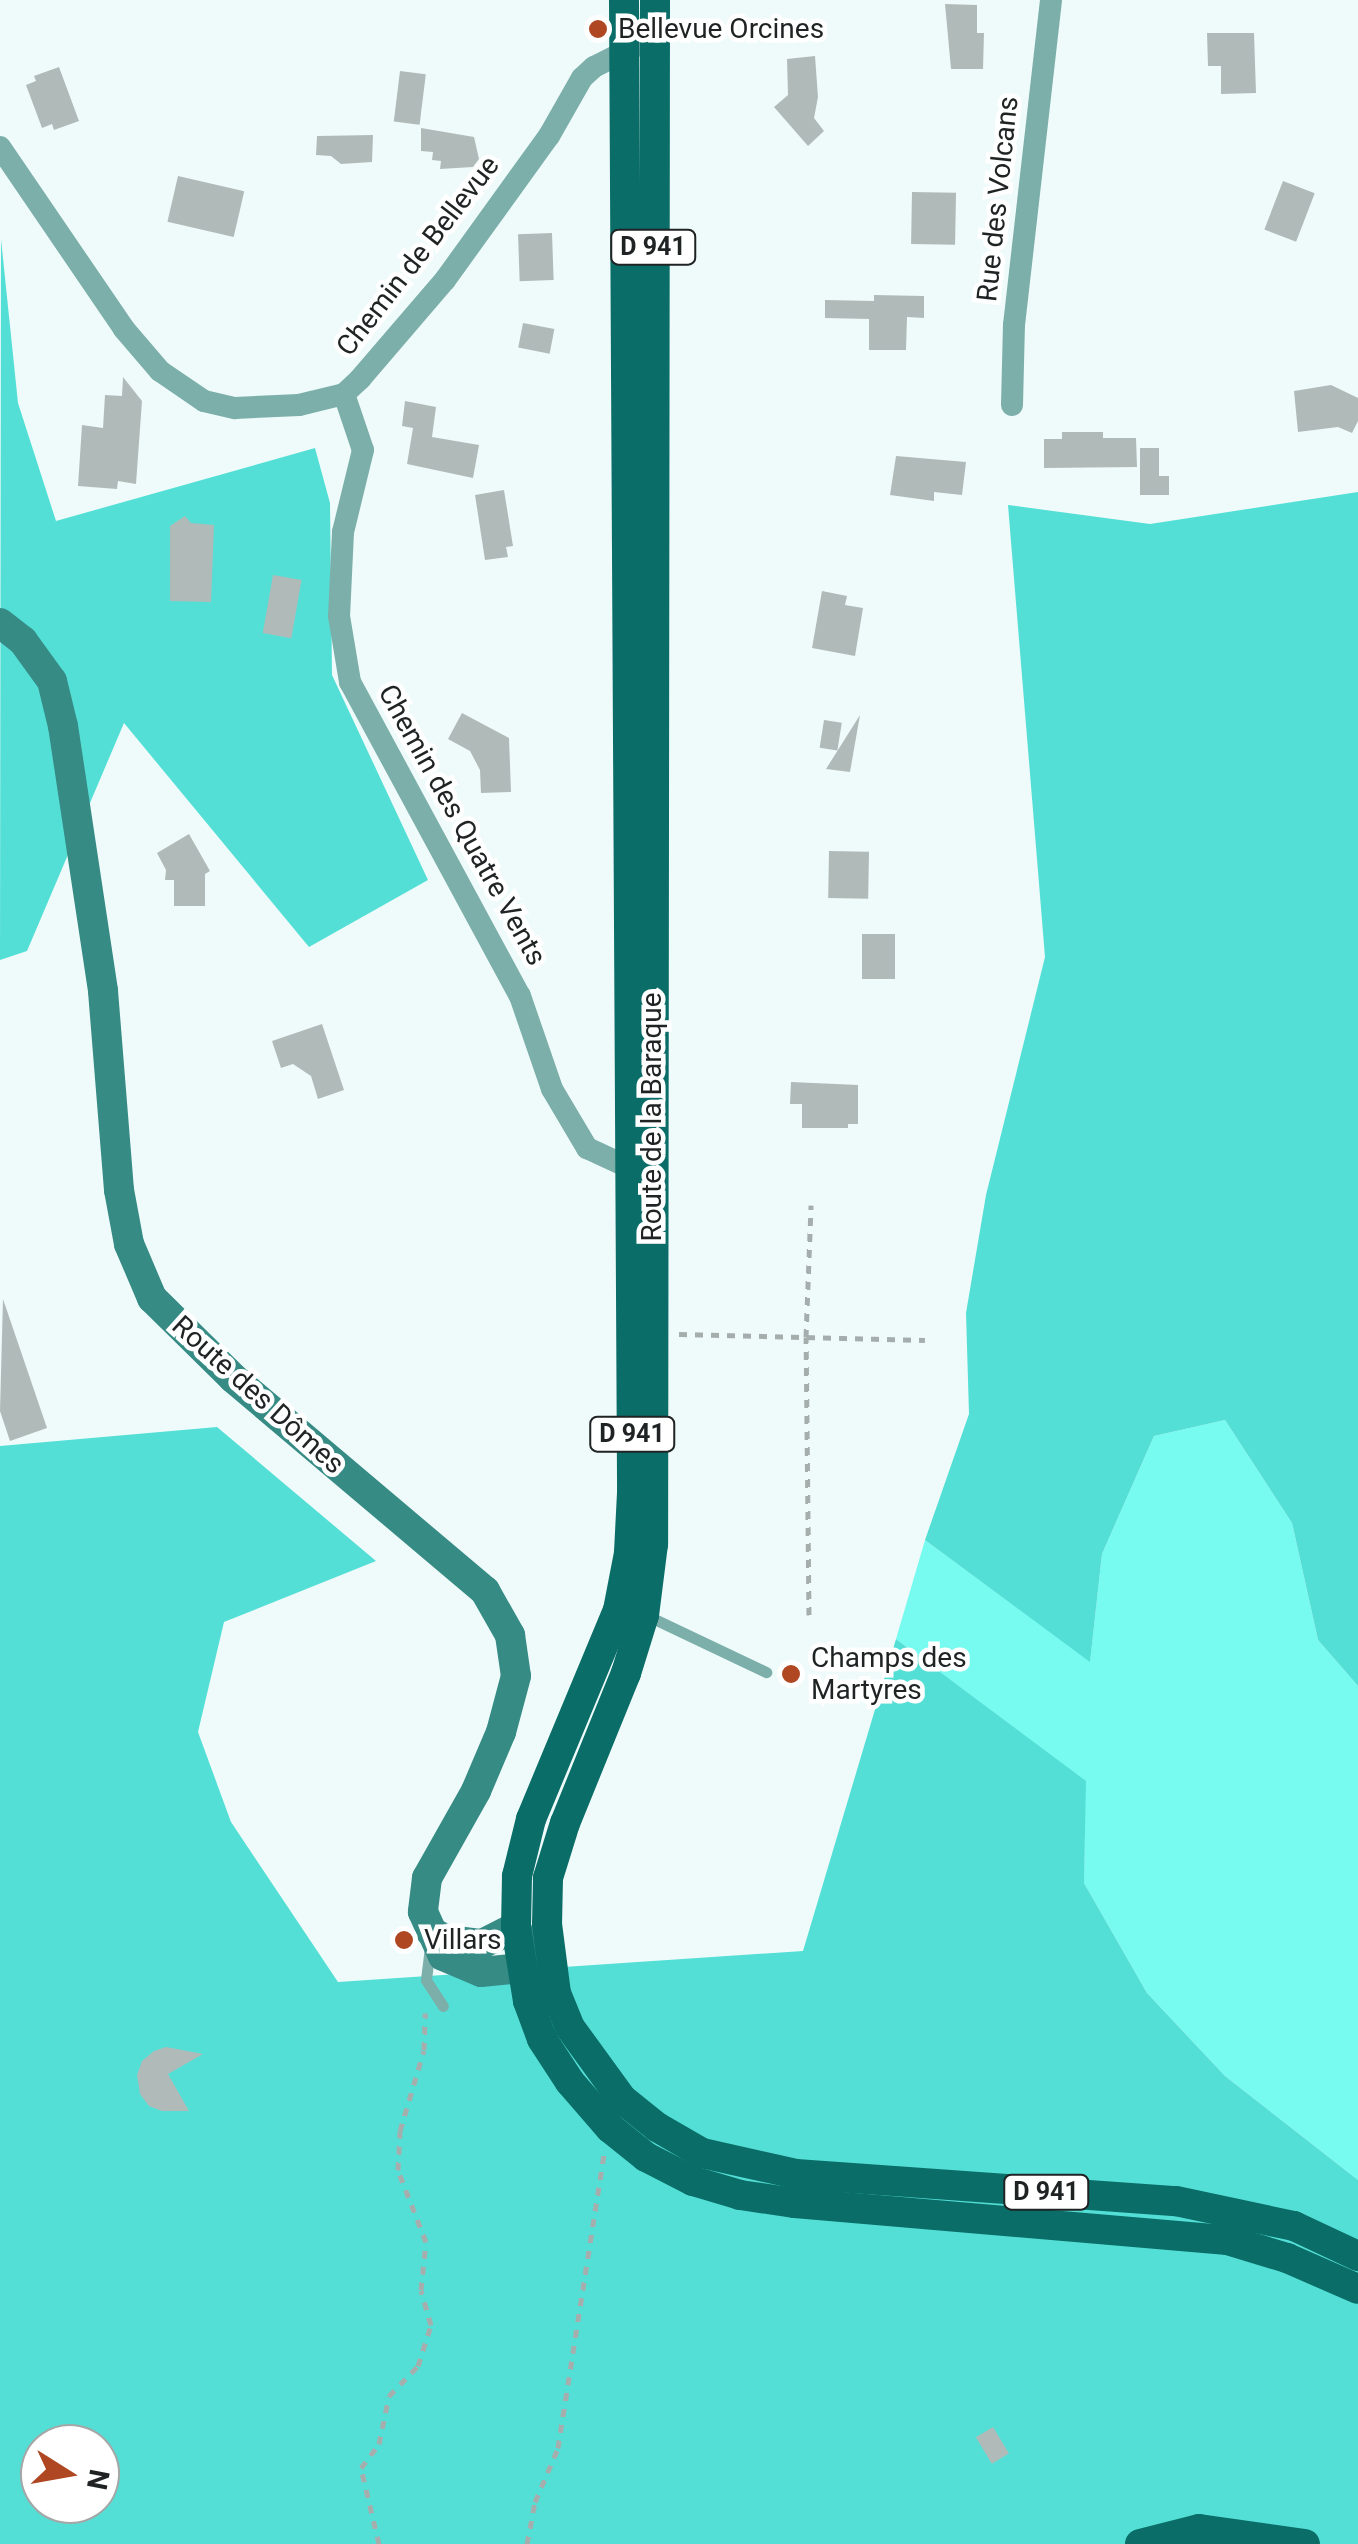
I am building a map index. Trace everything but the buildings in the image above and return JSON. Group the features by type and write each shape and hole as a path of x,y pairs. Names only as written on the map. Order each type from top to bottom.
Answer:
{"main road":[{"name":"Route de la Baraque","path":"624,0 641,1168 652,1333 652,1544 644,1615 626,1673 565,1823 548,1878 547,1924 556,1993 569,2026 622,2099 656,2128 702,2153 795,2188"},
{"name":"Route de la Baraque","path":"654,0 641,1168 629,1554 618,1610 531,1819 517,1876 516,1927 542,2039 570,2082 610,2128 646,2157 693,2180 740,2195 795,2188"},
{"name":"D 941","path":"795,2188 1176,2201 1294,2226 1358,2256"},
{"name":"D 941","path":"795,2188 1228,2240 1286,2258 1358,2289"},
{"path":"1140,2544 1199,2529 1305,2544"}],"street":[{"name":"Rue des Volcans","path":"1012,405 1014,324 1051,0"},
{"name":"Chemin de Bellevue","path":"0,147 124,329 160,371 204,400 250,410 299,405 344,394 445,280 548,136 582,78 624,49 655,42"},
{"name":"Chemin des Quatre Vents","path":"344,394 364,450 343,532 338,616 350,682 520,996 552,1090 587,1148 641,1168"},
{"name":"Route des Dômes","path":"0,623 22,641 52,680 63,726 103,991 119,1190 129,1244 152,1298 233,1378 485,1591 510,1634 516,1676 501,1732 476,1791 428,1878 423,1912 431,1932"},
{"path":"431,1932 443,1956 481,1972 527,1968 547,1924"},
{"path":"431,1932 448,1940 482,1944 516,1927"},
{"name":"Route de la Baraque","path":"527,1968 550,2030 575,2071 614,2113 650,2140 702,2153"}],"lane":[{"path":"644,1615 766,1672"},
{"path":"431,1932 426,1980 442,2006"}],"path":[{"path":"809,1615 806,1337 810,1205"},
{"path":"652,1333 925,1340"},
{"path":"380,2544 362,2468 379,2444 389,2396 418,2366 431,2325 421,2290 426,2242 398,2170 400,2130 424,2050 426,1980"},
{"path":"527,2544 534,2502 558,2448 594,2201 610,2128"}],"shaded area":[{"path":"1,239 18,403 56,521 315,448 330,503 332,675 428,880 309,947 124,723 27,951 0,960"},
{"path":"1358,492 1358,1686 1318,1640 1292,1523 1225,1420 1154,1436 1102,1554 1090,1662 925,1540 969,1414 966,1313 986,1195 1045,957 1008,505 1150,524"},
{"path":"1225,1420 1292,1523 1318,1640 1358,1686 1358,2180 1225,2076 1147,1993 1084,1883 1085,1781 896,1639 925,1540 1090,1661 1102,1554 1154,1436"},
{"path":"217,1427 376,1561 224,1622 198,1732 231,1822 338,1982 803,1951 896,1639 1086,1781 1084,1883 1147,1993 1225,2076 1358,2180 1358,2544 0,2544 0,1446"}],"place":[{"name":"Bellevue Orcines","path":"598,29"},
{"name":"Champs des Martyres","path":"791,1674"},
{"name":"Villars","path":"404,1940"}]}
